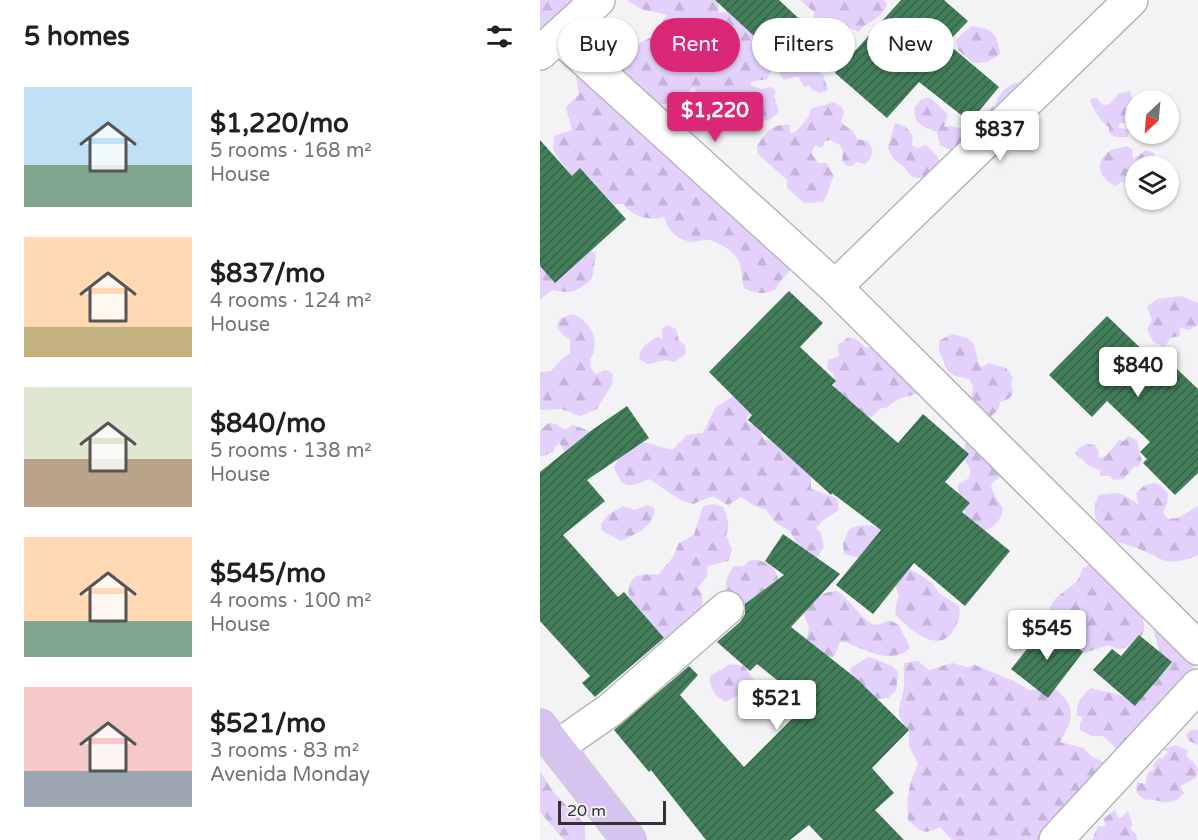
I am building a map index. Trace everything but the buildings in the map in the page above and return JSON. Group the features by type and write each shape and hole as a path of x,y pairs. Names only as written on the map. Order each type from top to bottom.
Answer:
{"main road":[{"path":"548,736 629,840"}],"street":[{"path":"598,0 550,45 836,287 1198,648"},
{"path":"836,287 1131,0"},
{"path":"548,736 610,710 727,608"},
{"path":"1056,840 1198,686"}],"green space":[{"path":"540,0 587,0 569,18 558,18 558,28 540,46"},
{"path":"627,0 730,0 718,4 719,13 727,11 734,18 665,18 667,15 641,9"},
{"path":"800,0 884,0 887,4 877,18 867,18 867,24 859,32 855,30 855,18 814,18 814,12"},
{"path":"740,23 752,34 752,72 771,72 767,79 750,82 752,86 761,89 771,87 776,91 774,97 779,111 771,119 752,124 734,119 710,110 693,87 679,101 659,105 623,72 638,72 638,44 650,38 650,72 740,72"},
{"path":"971,26 989,30 995,36 1000,54 987,62 973,63 958,50 956,40"},
{"path":"575,72 796,263 776,289 760,293 744,288 738,260 725,247 708,240 694,242 684,240 671,231 664,217 647,218 637,215 623,204 613,204 585,173 571,176 553,150 554,136 572,130 566,107 579,94"},
{"path":"779,72 820,72 823,74 828,90 821,93 812,90 810,86 804,87 798,76 784,80"},
{"path":"1022,78 1029,79 976,130 980,119 995,105 999,96 1012,84 1022,82"},
{"path":"1125,92 1125,123 1120,123 1118,127 1125,129 1125,137 1115,137 1109,133 1109,127 1098,115 1090,100 1096,98 1103,105 1110,104 1118,94"},
{"path":"930,98 948,114 944,127 950,126 965,131 965,139 953,151 940,145 937,132 917,121 915,106 920,100"},
{"path":"833,102 841,106 844,113 841,121 844,125 853,131 857,139 868,141 872,150 871,156 865,164 856,162 853,166 847,166 842,161 843,152 840,145 830,140 825,141 822,148 815,146 811,153 818,163 826,163 834,176 823,202 804,203 787,188 787,180 758,154 757,146 774,127 790,125 790,133 795,132 808,118 811,109"},
{"path":"895,123 906,127 913,136 912,145 917,148 926,145 937,156 941,167 922,178 909,174 893,158 888,148"},
{"path":"1126,146 1132,149 1133,156 1125,156 1125,183 1121,182 1116,186 1106,180 1100,166 1103,157 1110,151"},
{"path":"1146,150 1154,153 1155,156 1137,156"},
{"path":"540,239 587,249 596,254 592,279 574,291 553,290 540,299"},
{"path":"1182,296 1198,303 1198,325 1189,330 1180,327 1180,336 1170,338 1165,347 1153,342 1147,329 1152,320 1147,307 1157,299"},
{"path":"571,314 584,321 592,332 595,346 590,359 591,368 595,374 606,370 613,374 612,384 597,409 580,416 561,409 540,410 540,372 551,371 570,354 570,339 563,335 557,326 560,319"},
{"path":"668,325 676,329 679,341 685,345 686,354 674,362 666,360 649,364 639,359 642,348 647,343 657,337 663,339 662,329"},
{"path":"953,334 967,338 974,344 979,365 983,367 989,363 1006,368 1013,378 1011,396 1000,402 998,410 987,419 971,402 973,386 969,379 950,372 940,353 940,340"},
{"path":"849,337 858,340 865,347 872,348 878,345 922,393 899,399 887,408 881,408 873,416 860,419 835,388 833,374 827,368 828,360 839,356 838,345"},
{"path":"733,396 756,412 747,416 747,423 758,429 764,440 779,439 811,477 811,489 837,498 839,510 822,521 816,528 821,533 824,547 816,558 804,557 790,531 776,523 766,510 741,497 728,505 713,496 693,504 682,501 649,479 627,485 617,475 614,467 620,456 627,453 629,447 638,446 644,442 672,450 687,435 703,433 715,408"},
{"path":"549,423 556,424 565,430 573,425 592,432 566,455 560,443 553,452 540,457 540,430"},
{"path":"966,433 1004,476 993,482 991,486 1003,509 1002,513 997,523 984,531 965,515 965,509 958,497 958,485 969,478 970,469 962,456"},
{"path":"1128,436 1137,440 1142,459 1139,466 1134,467 1123,479 1113,480 1110,476 1100,476 1100,470 1089,465 1075,453 1084,445 1092,444 1099,453 1098,458 1106,456 1119,440 1124,441"},
{"path":"1155,483 1168,493 1167,504 1163,512 1168,519 1178,518 1198,506 1198,555 1182,560 1166,561 1110,538 1101,527 1095,512 1099,495 1121,494 1139,505 1136,493 1145,485"},
{"path":"714,504 723,507 725,511 728,524 726,535 732,549 728,561 708,566 707,576 698,588 702,594 703,618 669,643 635,608 629,592 630,584 638,575 659,574 673,557 679,543 694,535 703,506"},
{"path":"647,505 654,508 652,520 632,536 621,541 601,530 601,524 608,515 623,506 635,510"},
{"path":"871,525 880,529 889,527 907,568 933,584 939,593 959,606 958,620 948,637 941,640 924,638 908,627 895,614 899,596 895,585 864,559 844,554 843,543 849,529"},
{"path":"1100,559 1135,603 1144,622 1144,629 1140,637 1124,648 1119,649 1109,645 1084,653 1050,627 1049,615 1056,599 1074,584 1082,569"},
{"path":"757,560 772,566 781,586 751,613 726,597 726,584 734,566 744,566 748,561"},
{"path":"837,591 871,624 877,625 889,620 899,625 910,648 894,656 886,656 840,642 834,657 822,657 806,642 809,628 803,613 821,595"},
{"path":"1150,622 1198,648 1198,666 1193,666 1194,672 1119,751 1103,736 1092,736 1080,730 1083,717 1077,716 1077,707 1082,697 1091,688 1119,695 1135,702 1163,660"},
{"path":"869,657 892,666 898,672 896,691 888,698 877,699 851,675 850,668"},
{"path":"918,661 929,670 952,663 967,667 975,665 1014,681 1029,690 1055,689 1067,702 1071,714 1070,720 1060,742 1084,748 1091,756 1107,764 1065,840 952,840 940,827 926,832 908,820 909,791 918,764 909,746 909,730 901,719 899,710 904,687 904,663"},
{"path":"730,664 744,666 754,680 750,695 740,694 726,702 714,692 710,676"},
{"path":"1190,730 1198,730 1198,745 1189,741 1186,735"},
{"path":"1176,745 1188,751 1186,756 1194,762 1198,769 1196,778 1180,786 1184,793 1173,801 1145,800 1137,792 1137,782 1145,784 1148,772 1154,770 1153,766 1158,758 1163,758 1168,752 1163,749"},
{"path":"540,771 554,793 585,824 585,840 564,840 540,812"},
{"path":"1115,810 1118,818 1128,811 1132,822 1131,830 1136,834 1137,840 1092,840 1098,826 1106,826 1103,819"}]}
